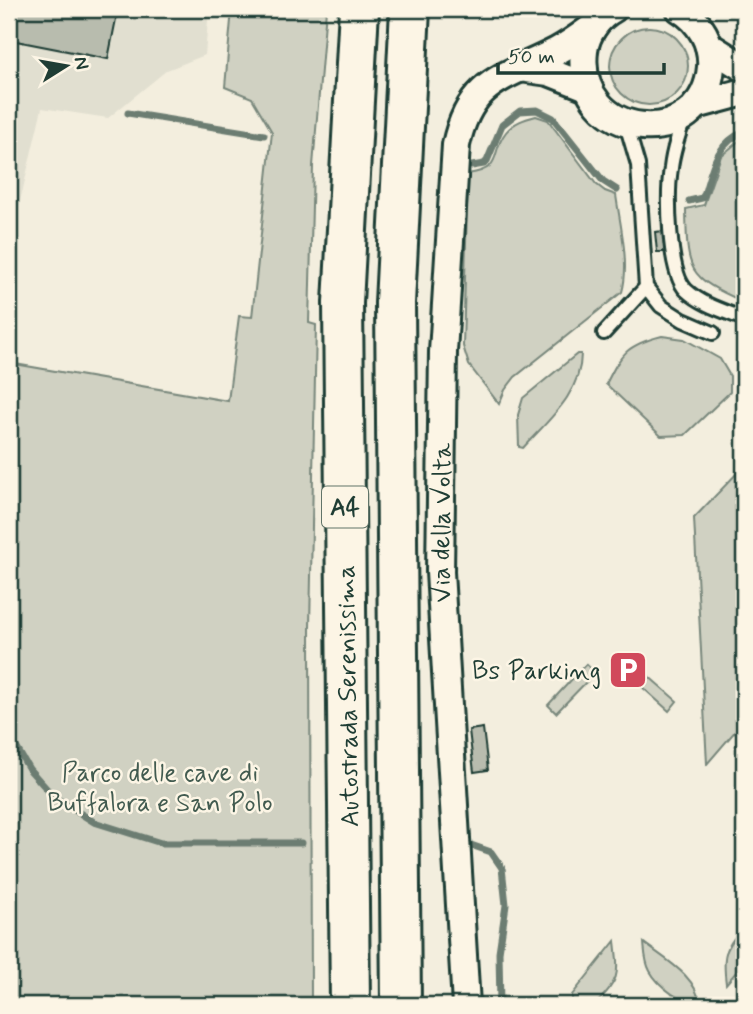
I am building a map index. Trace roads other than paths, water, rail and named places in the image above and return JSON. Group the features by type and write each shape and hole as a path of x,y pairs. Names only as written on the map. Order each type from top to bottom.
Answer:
{"highway":[{"name":"Autostrada Serenissima","path":"349,1005 343,303 359,9"},
{"name":"Autostrada Serenissima","path":"401,1005 395,303 410,9"}],"street":[{"name":"Via della Volta","path":"466,1005 440,572 443,352 456,145 459,129 475,99 488,86 503,75 555,52 593,27 613,9"},
{"path":"680,9 699,26 709,46 711,67 707,87 691,110"},
{"path":"593,27 585,46 583,66 587,87 596,103 610,116 626,124 656,127 672,122 691,110 744,92"},
{"path":"709,46 744,68"},
{"path":"520,68 549,72 587,87"}],"lane":[{"path":"691,110 671,166 669,190 674,269 684,288 703,302 744,318"},
{"path":"626,124 638,165 646,287 661,306 683,320 713,333"},
{"path":"604,333 646,287"}],"waterway":[{"path":"472,166 487,161 502,125 520,111 537,110 553,118 603,181 617,190"},
{"path":"128,113 264,135"},
{"path":"689,201 702,198 721,150 744,132"},
{"path":"9,735 29,769 54,797 94,822 161,843 301,843"},
{"path":"471,845 491,852 502,868 506,905 499,952 500,1005"}],"place":[{"name":"Bs Parking","path":"628,670"}],"park label":[{"name":"Parco delle cave di Buffalora e San Polo","path":"160,787"}]}
